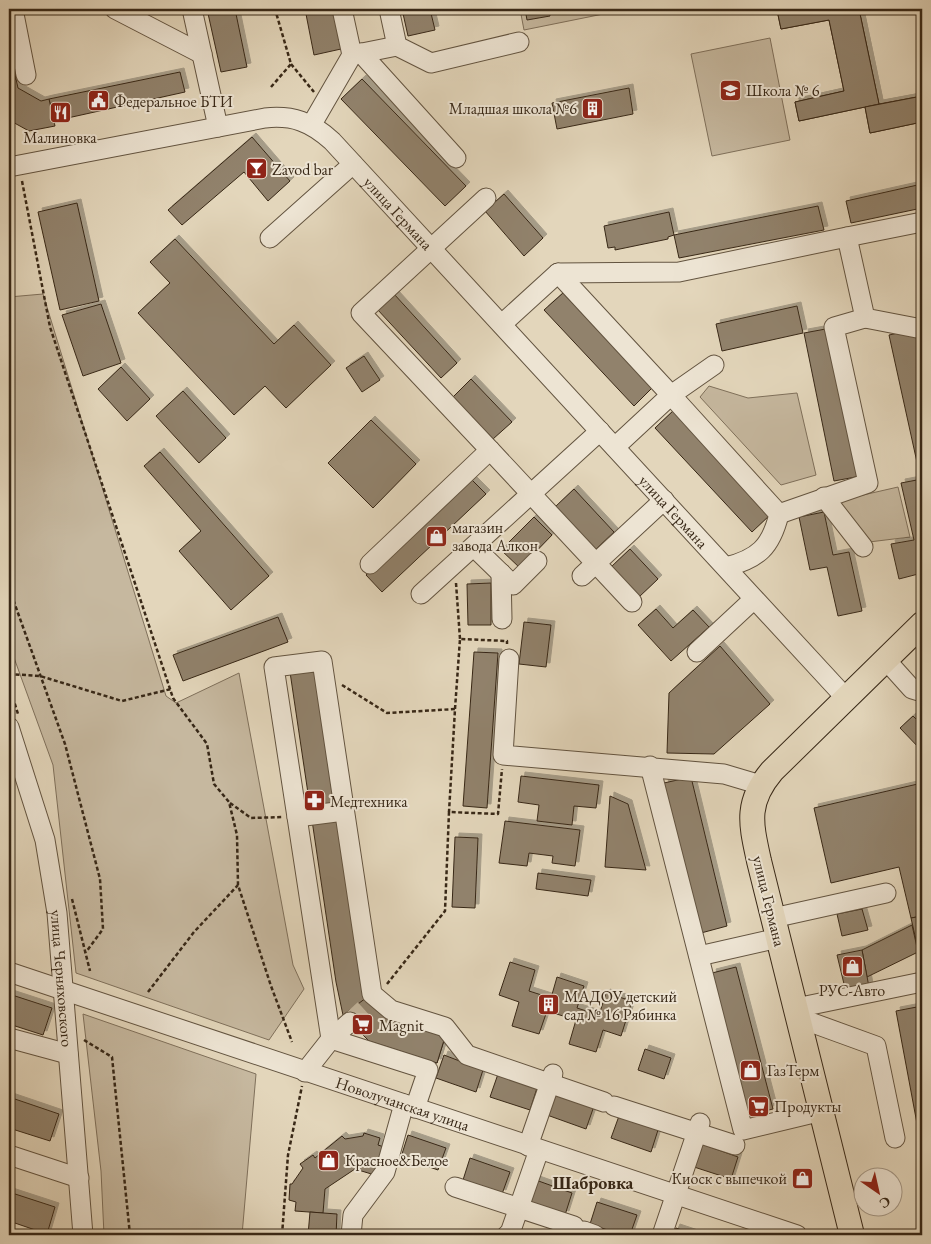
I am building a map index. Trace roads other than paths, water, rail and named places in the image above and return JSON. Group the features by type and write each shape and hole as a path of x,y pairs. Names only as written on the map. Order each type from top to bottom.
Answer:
{"main road":[{"path":"845,697 922,624"},
{"name":"улица Германа","path":"845,697 761,785 754,802 751,825 852,1235"}],"street":[{"path":"13,9 26,75"},
{"path":"115,9 202,54"},
{"path":"192,9 218,126"},
{"path":"342,9 356,54 456,158"},
{"path":"389,9 397,46"},
{"path":"312,124 356,54 397,46 431,63 518,42"},
{"name":"улица Германа","path":"14,171 218,126 287,116 312,124 332,141 845,697"},
{"path":"270,238 353,164"},
{"path":"486,198 361,313 632,602"},
{"path":"502,324 558,273 679,272 922,222"},
{"path":"847,238 865,318"},
{"path":"558,273 779,514"},
{"path":"779,514 868,483 834,327 865,318 922,330"},
{"path":"615,447 671,395 714,365"},
{"path":"421,594 600,431"},
{"path":"370,564 490,450"},
{"path":"824,497 863,547"},
{"path":"582,576 664,500"},
{"path":"726,567 747,562 760,551 774,536 779,514"},
{"path":"474,547 513,585 537,561"},
{"path":"501,574 502,619"},
{"path":"696,652 754,598"},
{"path":"509,659 503,755 650,766 724,774 761,785"},
{"path":"884,659 912,689 922,692"},
{"path":"331,1039 274,667 322,661 374,1000 391,1010 445,1027 466,1055 551,1078 609,1104 698,1128 735,1145"},
{"name":"улица Черняховского","path":"9,727 45,840 57,913 80,1178 82,1235"},
{"path":"650,766 743,1130 822,1112"},
{"path":"297,817 344,812"},
{"path":"699,956 776,928 886,893"},
{"name":"Новолучанская улица","path":"9,972 675,1196 797,1235"},
{"path":"797,1013 922,982"},
{"path":"797,1013 876,1046 895,1138"},
{"path":"305,1072 331,1039 350,1022"},
{"path":"9,1038 68,1054"},
{"path":"331,1039 428,1070 410,1106 385,1172 353,1215 351,1235"},
{"path":"512,1234 551,1078"},
{"path":"662,1235 698,1128"},
{"path":"9,1155 80,1178"},
{"path":"455,1187 584,1231"}],"tunnel":[{"path":"350,1022 371,1003"}],"place":[{"name":"Школа № 6","path":"730,90"},
{"name":"Федеральное БТИ","path":"98,101"},
{"name":"Младшая школа №6","path":"593,108"},
{"name":"Малиновка","path":"60,113"},
{"name":"Zavod bar","path":"256,169"},
{"name":"магазин завода Алкон","path":"436,536"},
{"name":"Медтехника","path":"314,801"},
{"name":"РУС-Авто","path":"852,966"},
{"name":"МАДОУ детский сад № 16 Рябинка","path":"548,1005"},
{"name":"Magnit","path":"363,1025"},
{"name":"ГазТерм","path":"751,1070"},
{"name":"Продукты","path":"758,1106"},
{"name":"Красное&Белое","path":"329,1160"},
{"name":"Киоск с выпечкой","path":"803,1178"}],"district":[{"name":"Шабровка","path":"593,1182"}]}
